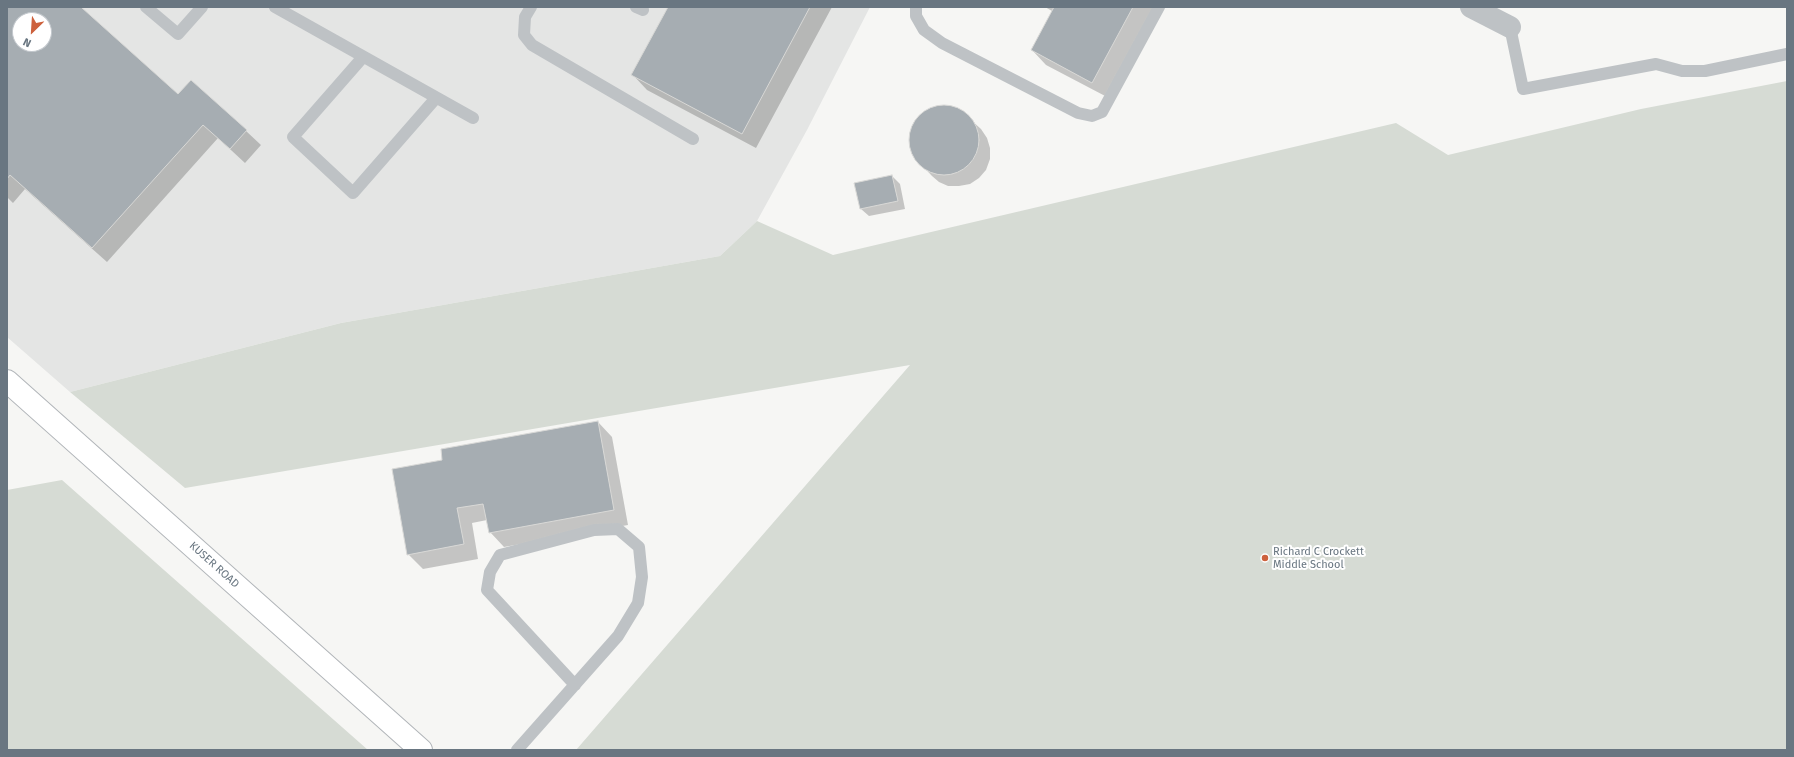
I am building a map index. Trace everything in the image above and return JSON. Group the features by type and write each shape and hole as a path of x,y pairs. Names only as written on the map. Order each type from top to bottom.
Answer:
{"street":[{"path":"1471,7 1510,28"},
{"name":"KUSER ROAD","path":"7,381 420,750"}],"lane":[{"path":"146,7 178,34 202,7"},
{"path":"275,7 473,118"},
{"path":"531,7 525,17 524,35 532,45 693,139"},
{"path":"916,7 916,16 924,30 942,44 1078,113 1092,116 1102,112 1159,7"},
{"path":"1510,28 1523,89 1656,64 1682,71 1705,71 1787,54"},
{"path":"363,57 293,137 354,192 436,98"},
{"path":"517,750 575,685 618,636 638,603 642,577 639,546 618,529 594,530 500,555 490,572 487,590 575,685"}],"shaded area":[{"path":"7,7 870,7 807,130 757,221 720,256 341,323 70,392 7,337"},
{"name":"Richard C Crockett Middle School","path":"1787,81 1787,750 576,750 910,365 185,488 70,392 341,323 720,256 757,221 833,255 1396,123 1448,155 1641,109"},
{"path":"62,480 368,750 7,750 7,490"}],"building":[{"path":"7,7 81,7 178,94 191,80 247,130 230,149 203,125 92,248 10,175 7,179"},
{"path":"668,7 810,7 742,134 631,75"},
{"path":"1054,7 1133,7 1092,83 1031,50"},
{"path":"944,105 957,108 969,115 976,127 979,140 976,153 969,165 957,172 944,175 931,172 919,165 912,153 909,140 912,127 919,115 931,108"},
{"path":"892,175 898,201 860,209 854,183"},
{"path":"598,421 614,510 489,533 483,504 457,508 464,544 407,555 392,469 442,460 441,449"}],"place":[{"name":"Richard C Crockett Middle School","path":"1265,558"}]}
